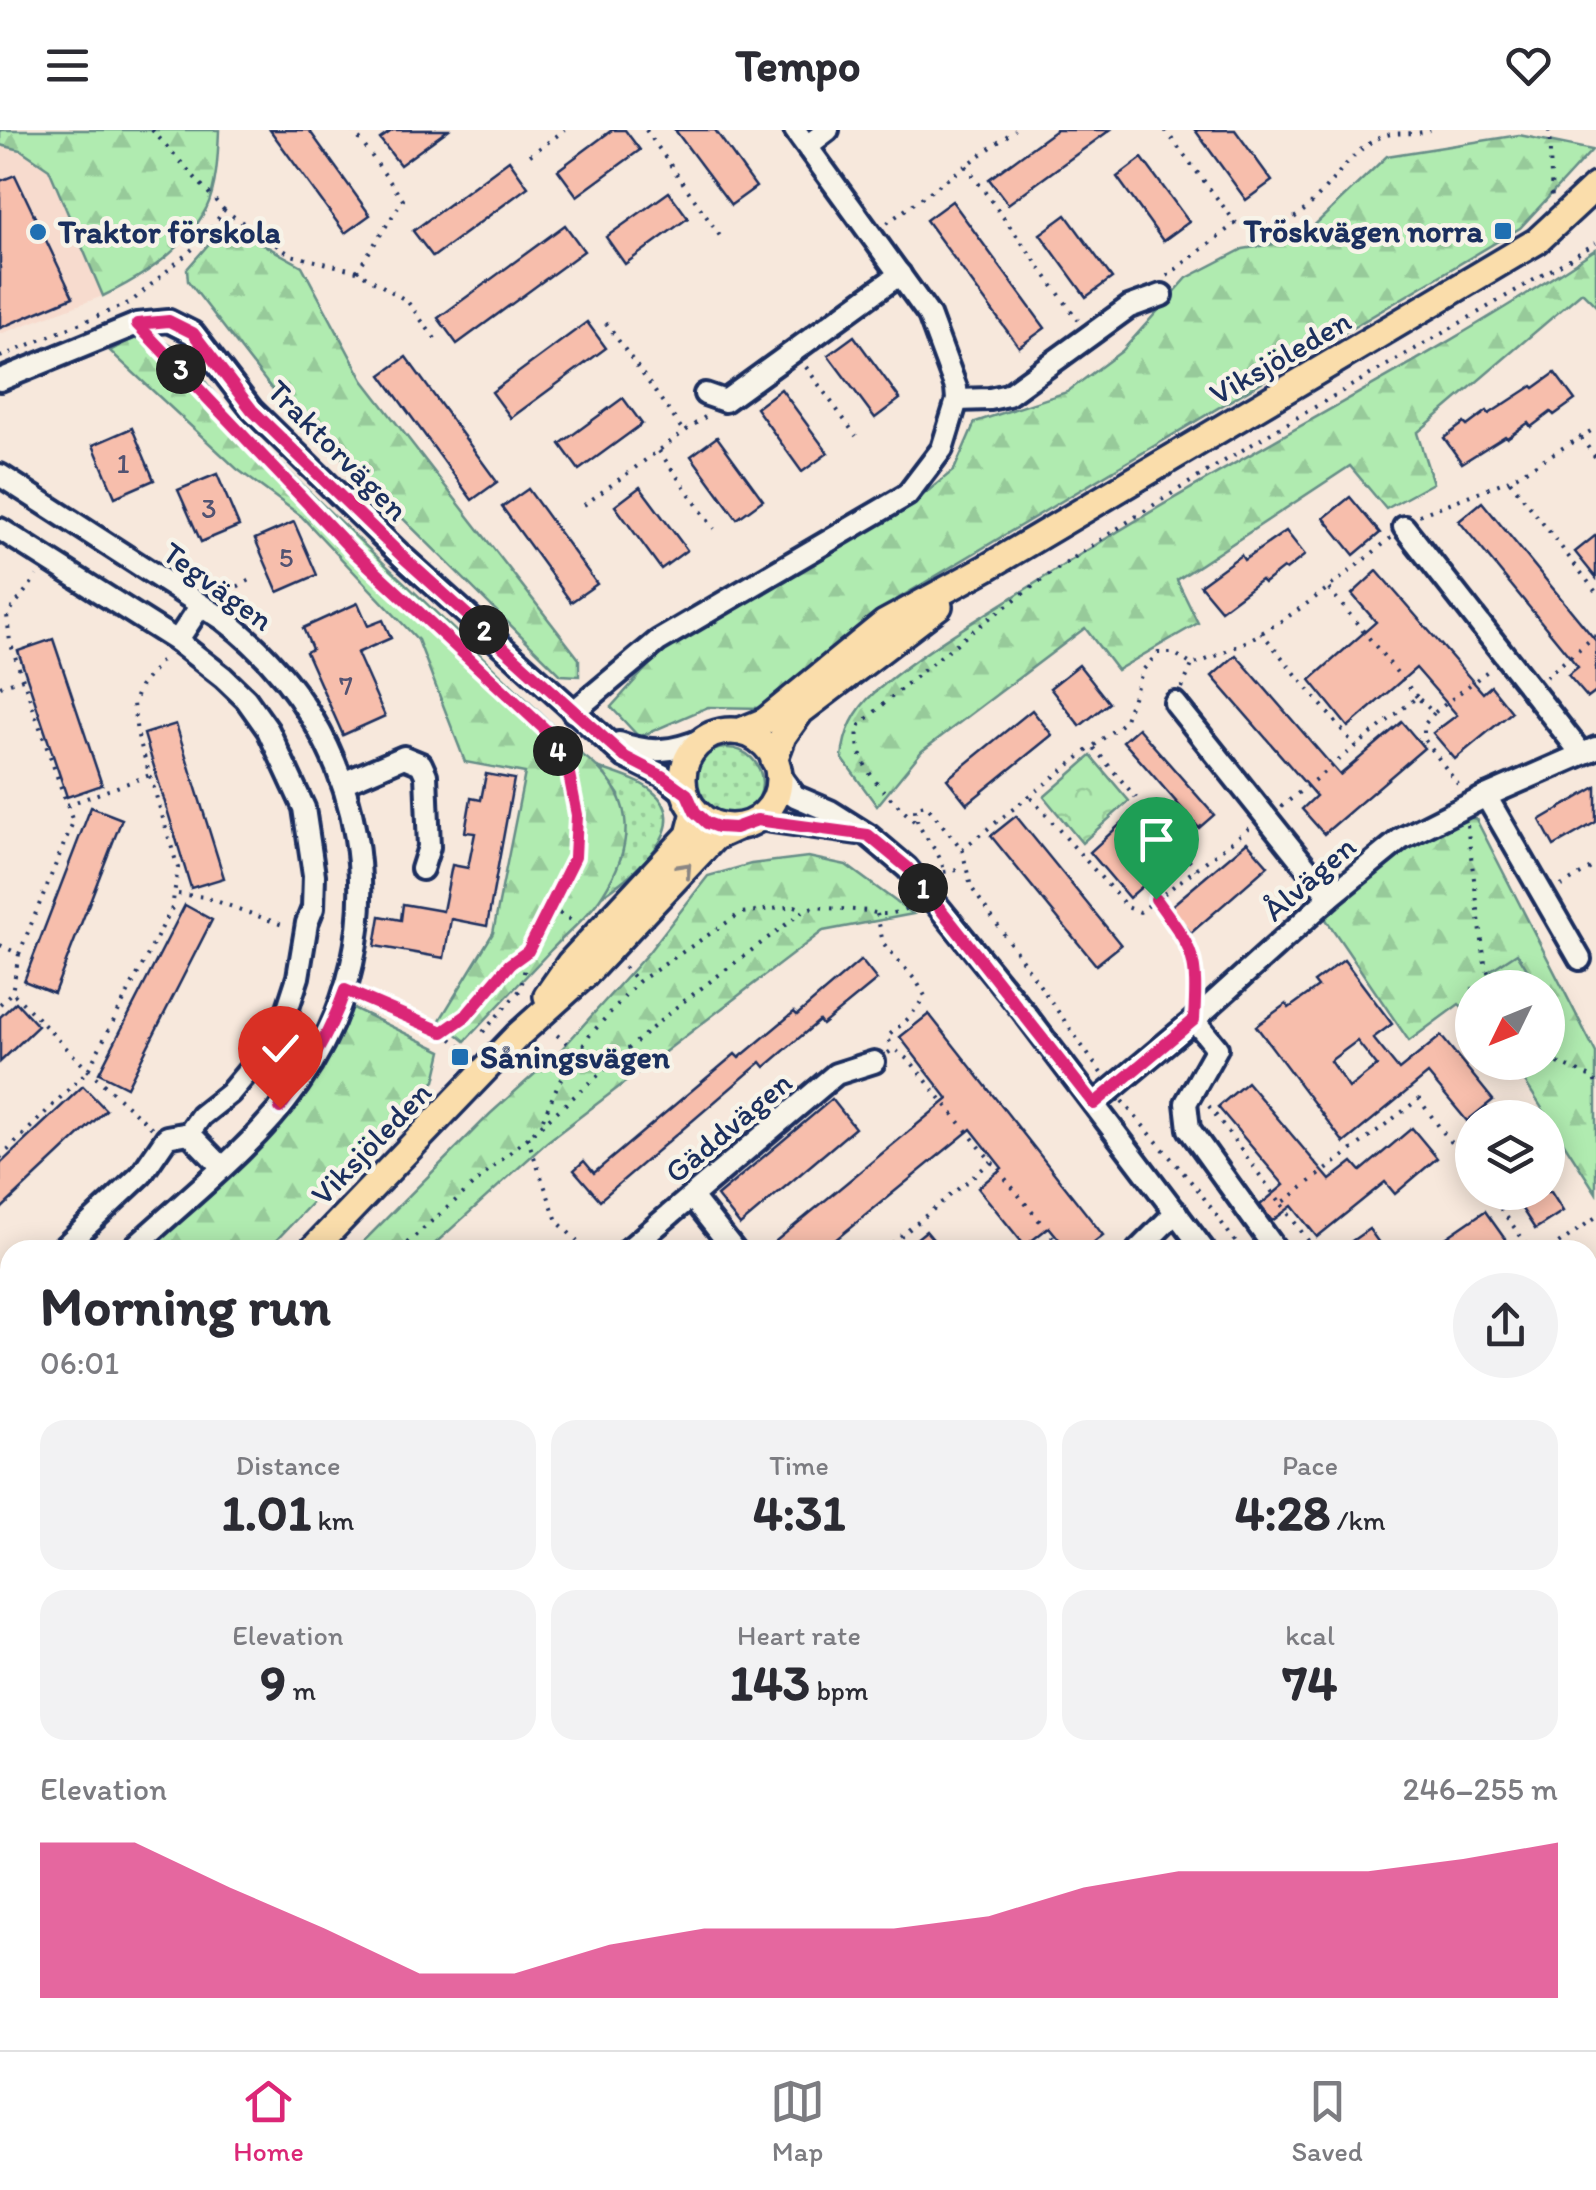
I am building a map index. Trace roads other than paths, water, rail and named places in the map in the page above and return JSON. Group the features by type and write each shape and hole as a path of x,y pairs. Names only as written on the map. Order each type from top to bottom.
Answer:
{"main road":[{"name":"Viksjöleden","path":"743,730 765,721 885,623 986,568 1537,241 1596,186"},
{"name":"Viksjöleden","path":"776,766 783,736 801,711 898,640 986,568"},
{"path":"722,730 743,730 757,738 776,766 775,800 746,824 707,823 691,803 683,778 688,757 703,739 722,730"},
{"name":"Viksjöleden","path":"517,1036 570,963 689,835 691,803"},
{"name":"Viksjöleden","path":"322,1240 517,1036 585,976 716,837 746,824"}],"street":[{"path":"573,712 658,641 906,494 942,449 957,400 956,388 929,316 801,138 828,130"},
{"path":"715,398 795,350 900,274"},
{"path":"957,400 1008,394 1129,308 1162,295"},
{"name":"Traktorvägen","path":"0,380 137,324 169,321 193,333 252,410 404,558 625,757 662,776 691,803"},
{"name":"Tegvägen","path":"0,475 246,636 288,682 320,728 343,783 361,857 358,932 334,1023 297,1085 262,1128 142,1240"},
{"path":"1404,527 1531,689 1589,751"},
{"path":"0,529 177,641 246,699 284,761 304,808 310,840 314,908 286,1014 256,1062 230,1093 200,1116 189,1133 166,1137 141,1176 72,1240"},
{"path":"177,641 201,605"},
{"path":"1175,703 1330,896"},
{"name":"Traktorvägen","path":"606,739 638,750 674,752 703,739"},
{"name":"Ålvägen","path":"1094,1104 1194,1020 1330,896 1401,840 1486,796 1589,751"},
{"path":"343,783 404,757 421,764 426,775 429,848 422,869"},
{"path":"776,766 795,796 830,811 868,835 908,868 1197,1240"},
{"path":"1486,796 1580,959"},
{"path":"746,824 868,835"},
{"path":"1194,1020 1217,1048 1186,1103 1189,1129 1269,1240"},
{"name":"Gäddvägen","path":"640,1240 836,1074 874,1062"},
{"path":"189,1133 221,1166"},
{"path":"692,1197 726,1240"},
{"path":"1148,1240 1176,1212"}],"place":[{"name":"Tröskvägen norra","path":"1503,231"},
{"name":"Traktor förskola","path":"38,232"},
{"name":"Såningsvägen","path":"460,1057"}]}
